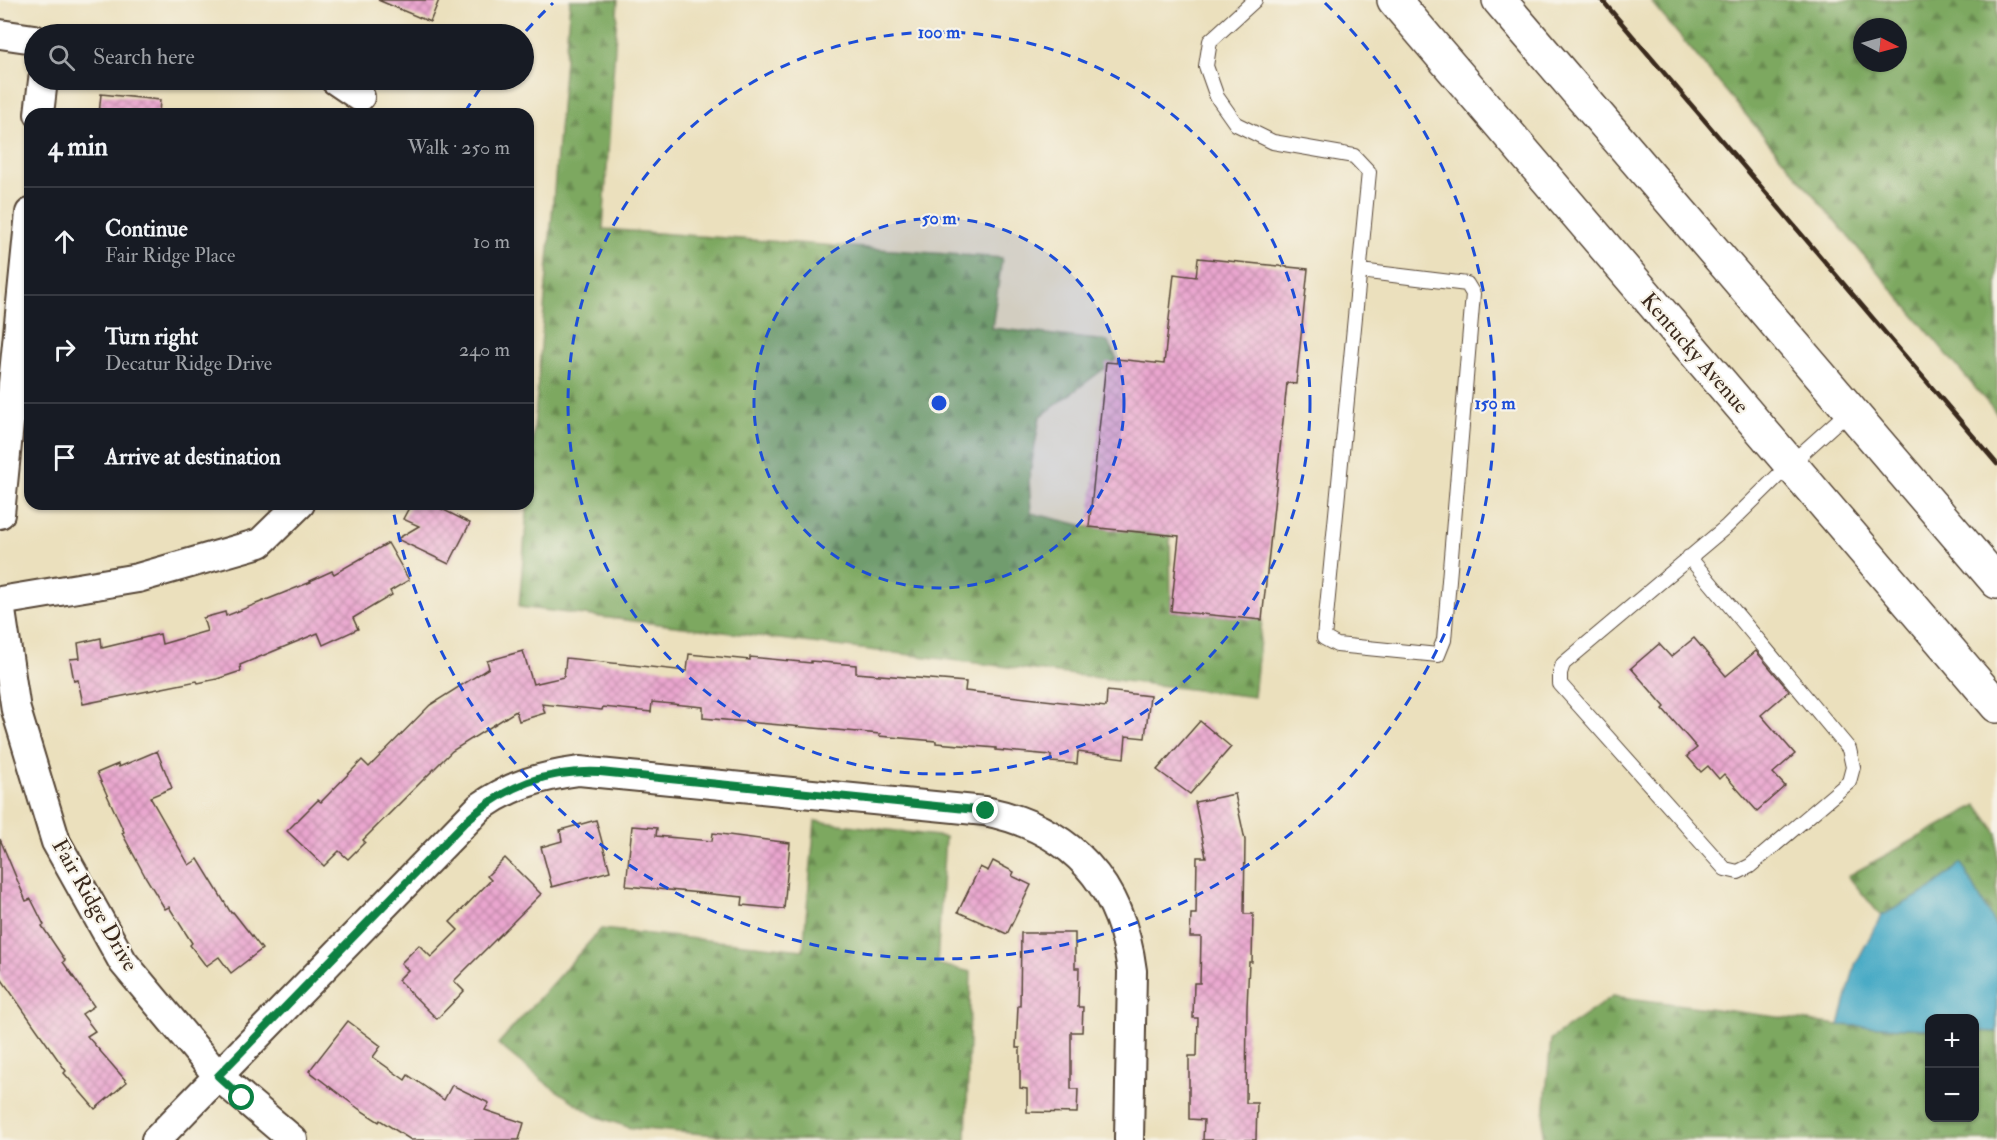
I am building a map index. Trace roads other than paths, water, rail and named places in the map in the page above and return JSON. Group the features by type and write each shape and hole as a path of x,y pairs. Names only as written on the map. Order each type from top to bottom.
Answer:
{"main road":[{"name":"Kentucky Avenue","path":"1394,0 1997,706"},
{"path":"1499,0 1997,582"}],"street":[{"path":"0,34 24,38"},
{"path":"40,108 42,90"},
{"path":"350,90 360,97"},
{"path":"0,514 24,273"},
{"path":"0,602 138,578 260,543 294,510"},
{"name":"Fair Ridge Drive","path":"0,602 16,710 56,842 123,962 218,1076 293,1140"},
{"path":"156,1140 480,807 520,784 549,775 579,771 986,811 1004,814 1029,823 1056,837 1084,861 1107,890 1129,947 1132,971 1129,1140"}],"lane":[{"path":"1255,0 1210,41 1206,66 1217,97 1236,124 1273,142 1354,156 1369,172 1324,638 1337,645 1438,655 1444,640 1473,294 1467,284 1360,271"},
{"path":"1689,557 1849,749 1853,767 1849,782 1750,866 1738,872 1725,869 1560,684 1560,673 1563,664 1689,557 1726,526 1850,410"}],"water":[{"path":"1961,863 1997,929 1997,1032 1979,1031 1979,1014 1925,1014 1925,1029 1839,1025 1855,965 1881,916 1931,889"}],"railway":[{"path":"1602,0 1997,464"}]}
